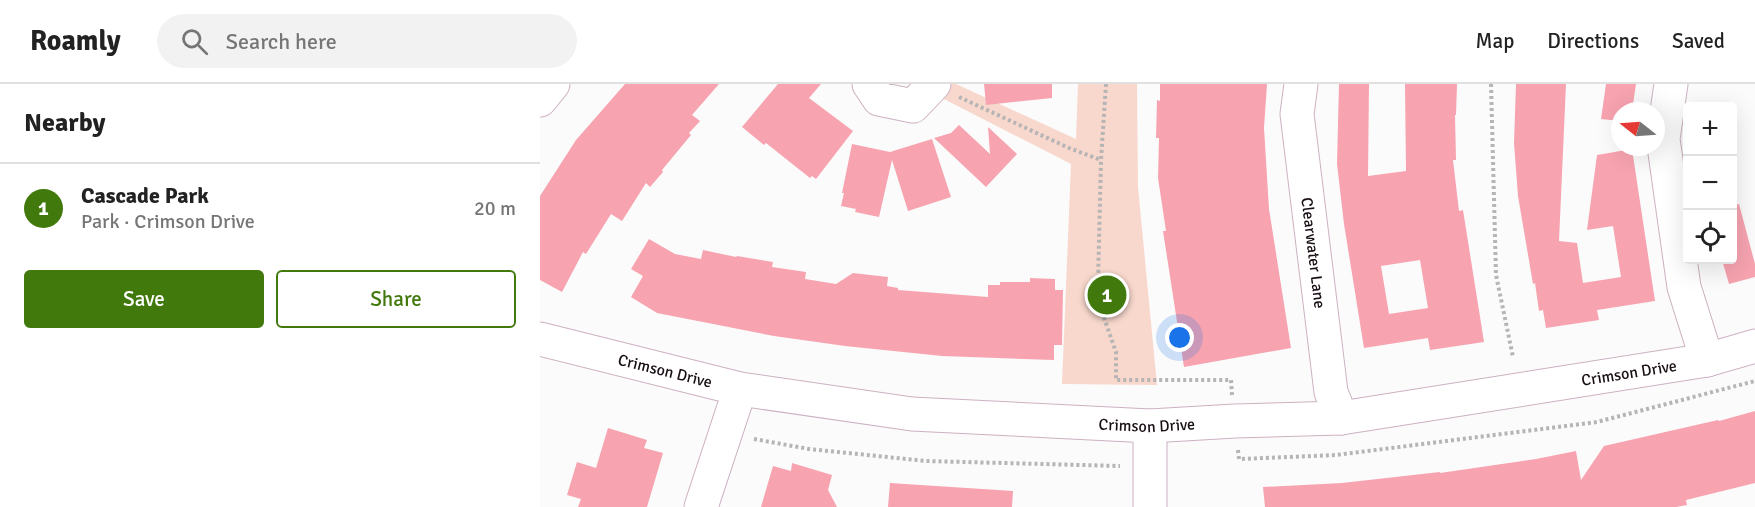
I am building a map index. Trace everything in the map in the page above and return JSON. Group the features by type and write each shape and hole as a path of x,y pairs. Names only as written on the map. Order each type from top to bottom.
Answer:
{"street":[{"path":"540,100 553,84"},
{"path":"869,84 879,99 913,106 934,85"},
{"name":"Clearwater Lane","path":"1301,84 1298,114 1300,138 1331,392 1341,417"},
{"path":"1671,84 1663,139 1684,286 1707,360"},
{"name":"Crimson Drive","path":"540,339 740,389 912,414 1150,426 1341,417 1707,360 1755,346"},
{"path":"701,507 740,389"},
{"path":"1150,426 1150,507"}],"path":[{"path":"1106,84 1101,160 1098,282 1103,315 1116,352 1116,380 1231,380 1239,459 1336,455 1597,422 1755,381"},
{"path":"1491,84 1496,275 1513,357"},
{"path":"934,85 1069,148 1101,160"},
{"path":"750,438 809,449 926,461 1120,465"}],"shaded area":[{"path":"950,84 956,84 1076,139 1078,84 1137,84 1138,187 1157,385 1062,384 1071,164 940,97"}],"building":[{"path":"625,84 719,84 692,115 700,121 689,133 691,135 650,187 646,183 622,221 611,214 586,254 583,252 562,292 540,280 540,196 576,140"},
{"path":"778,84 821,84 809,98 853,131 816,179 812,176 810,178 742,127"},
{"path":"984,84 1052,84 1052,98 986,105"},
{"path":"1160,84 1267,84 1264,128 1269,209 1291,348 1184,367 1163,231 1166,231 1158,178 1159,138 1156,138 1157,100 1160,101"},
{"path":"1339,84 1369,84 1368,176 1406,171 1405,84 1457,84 1456,160 1453,160 1459,211 1463,210 1484,342 1430,350 1428,338 1364,348 1337,164","holes":["1420,260 1428,308 1389,314 1381,266"]},
{"path":"1516,84 1566,84 1559,241 1577,243 1583,283 1621,277 1613,226 1587,230 1597,155 1611,153 1611,156 1633,156 1655,301 1597,310 1599,320 1546,328 1543,310 1539,311 1535,283 1533,284 1518,196 1514,143"},
{"path":"1606,84 1636,84 1633,102 1611,102 1611,120 1601,119"},
{"path":"959,125 990,154 988,127 1017,154 986,187 934,138 951,133"},
{"path":"932,139 951,197 908,211 892,160 879,217 855,212 856,209 841,206 852,144 890,152"},
{"path":"1737,204 1739,204 1755,264 1755,277 1729,284 1723,264 1737,264"},
{"path":"649,239 675,254 701,259 703,250 773,262 772,267 806,272 805,279 836,284 853,273 888,277 887,286 898,288 898,290 988,297 988,285 1000,285 1000,282 1030,282 1030,278 1055,279 1055,290 1063,290 1062,345 1054,345 1054,360 942,356 774,336 657,313 631,297 643,276 631,269"},
{"path":"1755,411 1755,483 1686,500 1687,505 1676,507 1265,507 1263,487 1342,483 1440,473 1576,451 1581,480 1604,446"},
{"path":"608,428 647,440 644,448 663,453 647,507 578,507 581,499 567,495 577,462 596,468"},
{"path":"792,463 832,475 828,490 837,507 761,507 773,466 791,471"},
{"path":"890,483 1013,491 1012,507 888,507"}],"place":[{"name":"Cascade Park","path":"1107,295"}]}
